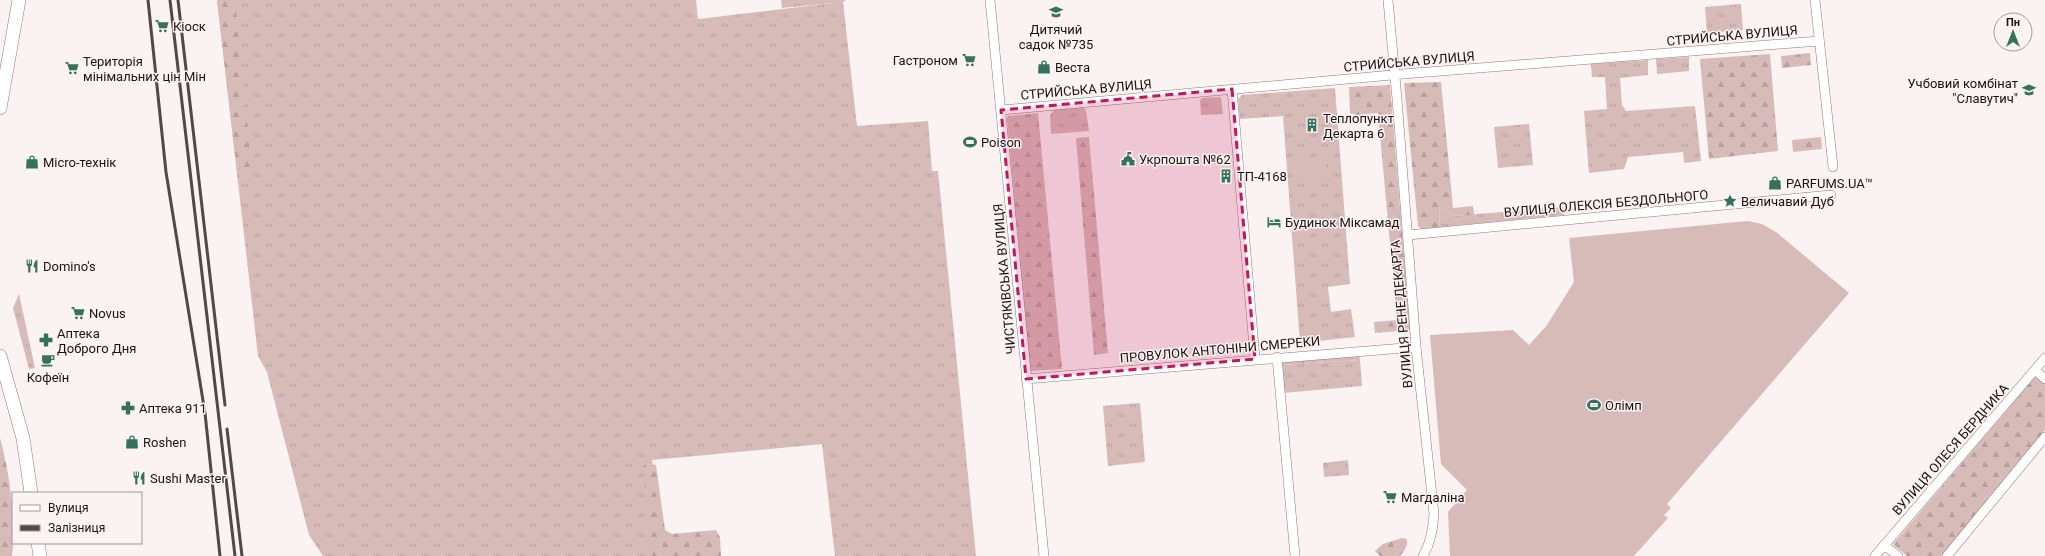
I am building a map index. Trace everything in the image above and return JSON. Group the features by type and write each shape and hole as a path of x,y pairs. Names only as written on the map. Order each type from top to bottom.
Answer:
{"main road":[{"path":"0,108 19,0"},
{"path":"0,356 23,438 31,492"},
{"path":"38,544 40,556"}],"street":[{"name":"ЧИСТЯКІВСЬКА ВУЛИЦЯ","path":"990,0 1044,556"},
{"name":"ВУЛИЦЯ РЕНЕ ДЕКАРТА","path":"1388,0 1416,347 1434,514 1433,530 1428,548 1423,556"},
{"path":"1815,0 1818,41 1833,167"},
{"name":"СТРИЙСЬКА ВУЛИЦЯ","path":"1001,110 1395,75 1818,41"},
{"path":"1232,89 1255,359"},
{"name":"ВУЛИЦЯ ОЛЕКСІЯ БЕЗДОЛЬНОГО","path":"1408,235 1831,194"},
{"name":"ПРОВУЛОК АНТОНІНИ СМЕРЕКИ","path":"1026,379 1277,357 1416,347"},
{"path":"1277,357 1295,556"},
{"name":"ВУЛИЦЯ ОЛЕСЯ БЕРДНИКА","path":"1875,556 2045,358"},
{"path":"2035,370 2045,379"},
{"path":"1947,556 2045,437"},
{"path":"1884,545 1898,556"}],"highlighted area":[{"path":"1232,89 1255,359 1026,379 1001,110"}],"green space":[{"path":"217,0 696,0 698,19 833,3 782,8 781,0 846,0 843,2 857,126 928,121 932,171 938,171 976,556 835,556 822,444 652,460 662,556 323,556 309,535 267,372 258,356"},
{"path":"217,0 235,0 251,164 250,179 238,180"},
{"path":"1741,4 1743,30 1707,33 1705,7"},
{"path":"1810,53 1811,65 1782,68 1781,56"},
{"path":"1770,54 1778,151 1709,159 1700,59"},
{"path":"1689,57 1689,71 1657,74 1656,59"},
{"path":"1648,60 1648,75 1620,78 1622,105 1626,111 1695,106 1701,161 1684,163 1683,152 1628,157 1624,169 1589,173 1584,111 1607,109 1605,77 1592,77 1591,64"},
{"path":"1441,82 1453,208 1473,206 1474,215 1454,216 1439,206 1440,227 1421,229 1418,226 1404,83"},
{"path":"1390,85 1410,330 1375,333 1374,322 1397,320 1378,113 1356,115 1350,113 1349,87"},
{"path":"1335,88 1350,284 1328,287 1331,312 1351,309 1355,337 1300,343 1283,116 1240,119 1238,99 1242,95"},
{"path":"1221,97 1223,114 1201,115 1200,101 1202,98"},
{"path":"1082,107 1086,110 1089,131 1051,134 1050,115 1054,110"},
{"path":"1038,113 1062,369 1031,371 1007,119 1008,116"},
{"path":"1529,124 1533,165 1498,168 1494,127"},
{"path":"1089,137 1108,353 1094,355 1076,138"},
{"path":"1821,137 1822,149 1793,152 1792,140"},
{"path":"1325,159 1327,176 1296,178 1295,161"},
{"path":"1439,206 1454,216 1563,207 1564,215 1440,227"},
{"name":"Олімп","path":"1748,221 1762,224 1776,232 1849,293 1667,504 1671,508 1664,515 1668,518 1634,556 1450,556 1448,512 1467,490 1441,464 1430,335 1513,330 1529,345 1547,325 1574,282 1569,238"},
{"path":"19,294 35,368 29,369 13,308"},
{"path":"1359,355 1360,360 1281,365 1281,361"},
{"path":"1360,360 1362,386 1283,393 1281,365"},
{"path":"2035,377 2045,385 2045,430 1941,556 1907,556 1893,544"},
{"path":"1140,403 1145,462 1108,466 1103,406"},
{"path":"0,438 12,505 13,544 12,556 0,556"},
{"path":"1348,460 1349,475 1324,477 1323,463"},
{"path":"648,463 656,465 665,530 672,534 716,530 720,537 721,556 652,556 643,466"},
{"path":"1402,538 1407,539 1407,544 1400,556 1380,556 1375,551 1383,544"}],"railway":[{"path":"148,0 166,172 205,413 220,556"},
{"path":"170,0 235,556"},
{"path":"178,0 225,405"},
{"path":"227,429 242,556"}],"place":[{"name":"Дитячий садок №735","path":"1056,12"},
{"name":"Кіоск","path":"162,26"},
{"name":"Гастроном","path":"969,60"},
{"name":"Веста","path":"1044,67"},
{"name":"Територія мінімальних цін Мін","path":"72,68"},
{"name":"Учбовий комбінат \"Славутич\"","path":"2029,90"},
{"name":"Теплопункт Декарта 6","path":"1312,125"},
{"name":"Poison","path":"970,142"},
{"name":"Укрпошта №62","path":"1128,159"},
{"name":"Micro-технік","path":"32,162"},
{"name":"ТП-4168","path":"1226,176"},
{"name":"PARFUMS.UA™","path":"1775,183"},
{"name":"Величавий Дуб","path":"1730,201"},
{"name":"Будинок Міксамад","path":"1274,222"},
{"name":"Domino's","path":"32,266"},
{"name":"Novus","path":"78,313"},
{"name":"Аптека Доброго Дня","path":"46,340"},
{"name":"Кофеїн","path":"48,360"},
{"name":"Олімп","path":"1594,405"},
{"name":"Аптека 911","path":"128,408"},
{"name":"Roshen","path":"132,442"},
{"name":"Sushi Master","path":"139,478"},
{"name":"Магдаліна","path":"1390,497"}]}
